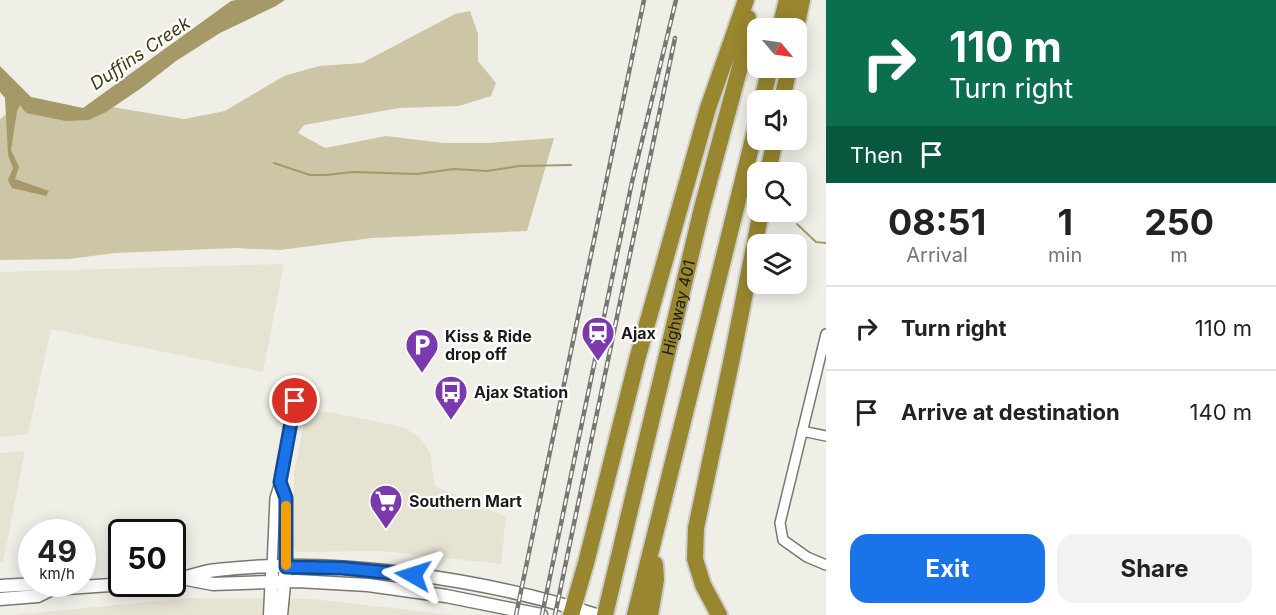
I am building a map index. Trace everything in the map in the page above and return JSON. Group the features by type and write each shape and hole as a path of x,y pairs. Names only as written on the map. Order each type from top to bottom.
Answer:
{"highway":[{"path":"572,611 638,356 708,108 749,0"},
{"name":"Highway 401","path":"603,612 702,208 741,63 749,0"},
{"path":"782,18 787,0"},
{"path":"798,18 802,0"},
{"name":"Highway 401","path":"635,615 750,150"},
{"path":"719,615 703,585 695,559 696,528 759,222"},
{"path":"650,615 656,580 655,539"}],"main road":[{"path":"186,579 214,570 272,567 342,568 440,579 572,611 603,612"},
{"path":"272,567 278,582 281,615"},
{"path":"270,615 278,582 286,567"},
{"path":"186,579 213,584 278,582 368,585 408,589 541,615"},
{"path":"0,586 18,586"},
{"path":"0,599 25,597"}],"street":[{"path":"826,333 780,523 783,540 807,557 826,565"},
{"path":"272,567 275,498 295,401"},
{"path":"802,431 826,436"},
{"path":"280,482 286,498 286,567"}],"shaded area":[{"name":"Duffins Creek","path":"285,0 220,33 176,61 106,112 89,120 66,121 26,113 20,105 11,150 19,167 15,179 49,191 46,196 12,188 8,180 13,168 8,155 5,98 0,92 0,66 31,97 83,108 231,1"},
{"path":"470,11 478,34 478,61 496,83 491,96 459,106 399,108 304,125 298,133 325,148 386,136 443,143 488,143 554,138 527,231 372,238 280,250 236,248 115,253 69,259 0,260 0,119 21,103 89,120 112,107 184,119 225,111 284,76 319,66 362,63 455,14"},
{"path":"284,264 263,372 51,329 28,434 0,437 0,272"},
{"path":"323,411 394,425 419,437 430,452 435,486 506,517 501,564 381,551 296,552 293,545 294,473 304,424 312,416"},
{"path":"25,451 3,563 0,563 0,453"},
{"path":"190,598 312,599 454,615 14,615"}],"waterway":[{"path":"274,163 310,175 353,172 417,174 454,169 487,171 519,166 571,165"},
{"path":"797,224 816,242 826,243"}],"railway":[{"path":"516,615 644,0"},
{"path":"542,615 632,182 676,0"},
{"path":"555,615 675,38"}],"slow traffic":[{"path":"286,506 286,565"}],"place":[{"name":"Ajax","path":"598,362"},
{"name":"Kiss & Ride drop off","path":"422,374"},
{"name":"Ajax Station","path":"451,421"},
{"name":"Southern Mart","path":"386,530"}],"route":[{"path":"295,401 280,482 286,498 286,567 342,568 413,575"}]}
